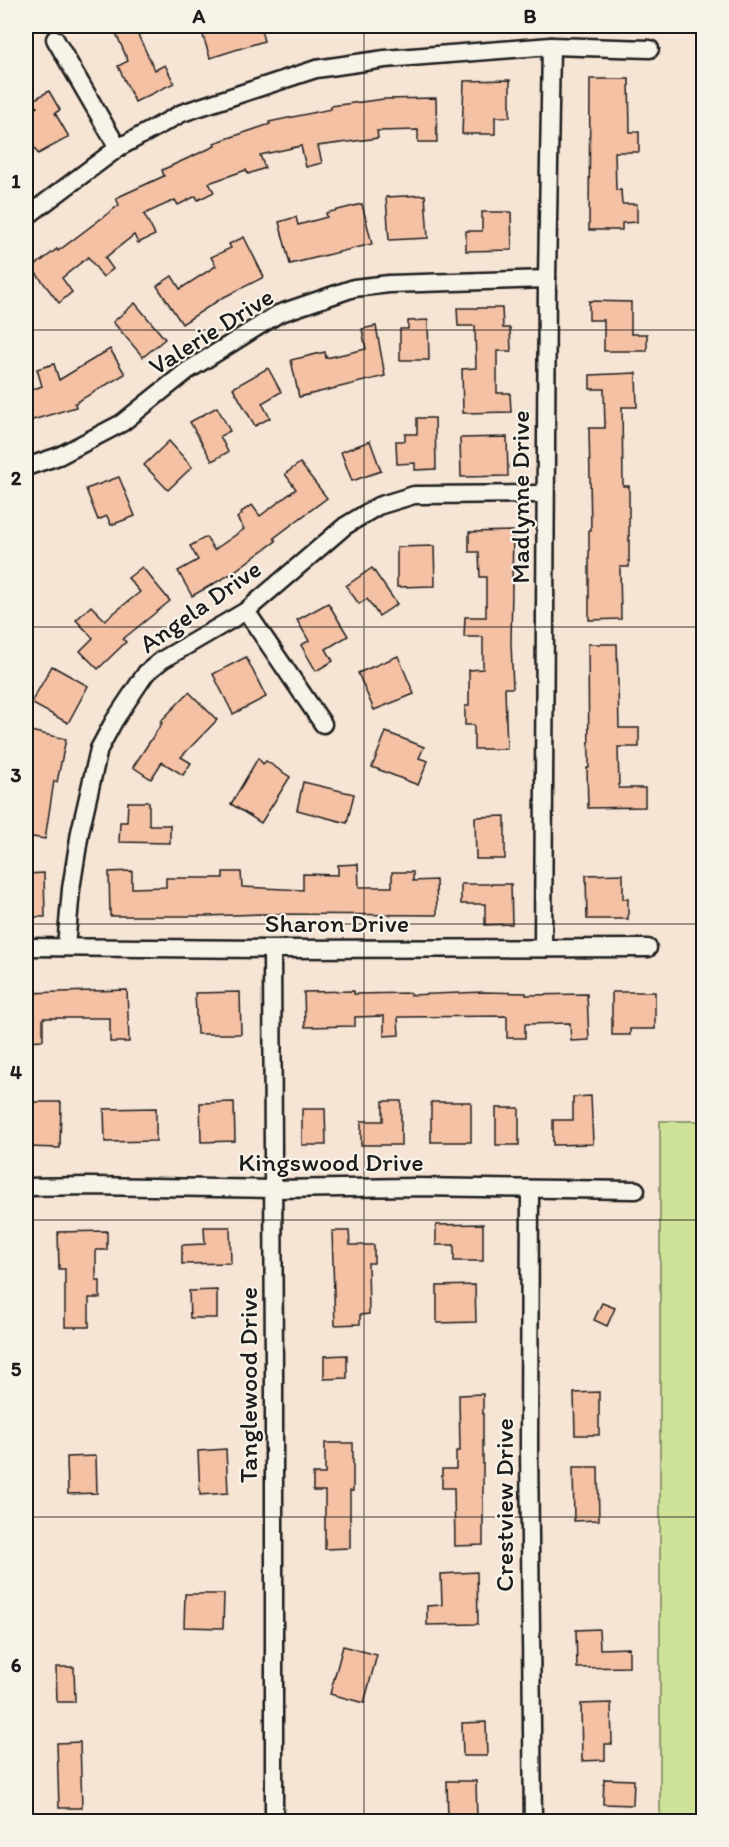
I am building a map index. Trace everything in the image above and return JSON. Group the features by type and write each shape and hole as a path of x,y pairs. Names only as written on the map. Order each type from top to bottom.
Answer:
{"street":[{"path":"55,39 118,148"},
{"path":"26,217 118,148 182,114 316,69 385,59 551,46 650,49"},
{"name":"Madlynne Drive","path":"543,948 546,713 545,495 551,46"},
{"name":"Valerie Drive","path":"26,467 59,456 122,423 187,371 278,314 354,288 389,284 547,279"},
{"name":"Angela Drive","path":"66,947 71,889 80,832 99,749 114,721 146,673 162,660 246,611 345,526 378,506 414,495 545,495"},
{"path":"246,611 323,724"},
{"name":"Sharon Drive","path":"26,947 101,949 648,948"},
{"name":"Tanglewood Drive","path":"272,949 274,1821"},
{"name":"Kingswood Drive","path":"26,1187 272,1190 414,1187 636,1190"},
{"name":"Crestview Drive","path":"530,1189 529,1456 533,1821"}],"green space":[{"path":"660,1121 703,1121 703,1821 660,1821"}],"building":[{"path":"113,26 159,26 138,35 155,70 165,65 174,83 135,102 118,66 128,61"},
{"path":"212,26 260,26 264,41 210,58 201,29"},
{"path":"590,79 629,79 630,132 639,132 639,152 615,152 616,190 621,190 622,204 637,204 637,222 622,223 622,230 589,230"},
{"path":"510,80 510,117 495,117 495,134 462,134 464,81"},
{"path":"49,91 60,110 55,113 69,137 38,154 26,133 26,114 37,107 33,100"},
{"path":"436,98 437,142 418,142 418,130 377,131 378,138 318,146 322,163 306,167 301,146 260,155 265,168 248,174 246,170 209,183 214,192 198,200 196,196 178,205 175,200 144,214 155,235 138,243 134,235 105,258 113,269 103,277 88,257 62,278 72,292 59,303 32,268 119,205 116,198 164,176 162,170 215,146 214,143 270,124 269,122 331,109 331,106 384,99"},
{"path":"425,195 428,238 389,240 386,197"},
{"path":"362,204 372,244 290,264 279,222 296,217 298,225 327,217 326,213"},
{"path":"482,212 511,212 512,250 466,251 466,231 482,231"},
{"path":"244,237 264,277 222,298 182,324 157,286 172,276 180,289 216,266 211,257 231,248 229,244"},
{"path":"589,301 631,302 631,334 647,334 647,351 604,351 604,320 589,320"},
{"path":"135,303 165,339 143,357 113,322"},
{"path":"457,308 502,308 503,328 510,328 511,351 497,351 497,393 510,393 511,412 463,413 462,369 476,368 475,326 458,326"},
{"path":"428,320 429,360 400,360 400,329 408,329 408,321"},
{"path":"376,326 385,376 299,397 291,360 325,352 326,358 366,349 362,329"},
{"path":"110,349 125,374 75,403 76,407 26,422 26,392 42,386 37,369 54,364 59,380"},
{"path":"268,368 281,392 262,403 270,418 255,426 233,388"},
{"path":"636,373 637,407 622,407 623,486 629,486 629,567 620,567 621,619 589,620 589,530 591,530 589,428 605,428 604,389 590,389 590,375"},
{"path":"217,407 230,431 220,436 228,452 212,461 190,422"},
{"path":"417,418 435,418 436,469 415,470 415,463 397,464 396,441 405,441 405,434 417,434"},
{"path":"507,437 508,476 461,477 460,438"},
{"path":"169,441 192,467 168,490 144,465"},
{"path":"370,441 381,471 352,481 341,452"},
{"path":"300,463 327,498 274,538 276,541 229,575 192,596 178,571 198,560 190,546 206,537 214,550 244,529 237,518 242,514 241,512 252,505 260,516 296,489 285,474"},
{"path":"119,477 135,516 111,525 107,516 98,520 86,489"},
{"path":"513,531 511,643 513,688 505,688 507,749 474,749 474,725 465,725 465,706 469,706 469,670 483,669 483,637 464,637 465,617 486,617 486,577 480,577 479,552 469,552 469,532"},
{"path":"434,546 435,586 397,587 397,547"},
{"path":"142,567 170,601 123,639 126,642 98,669 80,651 93,638 76,620 91,606 105,620 140,592 128,578"},
{"path":"372,568 397,604 379,616 367,599 359,604 346,586"},
{"path":"328,603 348,636 326,649 333,661 316,671 301,645 309,641 297,620"},
{"path":"588,644 617,644 619,728 639,728 639,747 618,747 619,788 645,788 645,807 588,808"},
{"path":"398,656 414,694 374,710 358,673"},
{"path":"246,657 266,697 233,714 213,674"},
{"path":"52,666 88,686 68,723 31,703"},
{"path":"189,692 217,720 181,757 191,763 183,775 162,762 151,779 133,767 162,723 160,722"},
{"path":"26,730 66,739 57,782 54,781 45,839 26,836 26,770 30,750 26,749"},
{"path":"386,732 424,747 419,758 428,761 418,785 372,767"},
{"path":"258,758 263,764 266,761 290,777 261,823 231,804"},
{"path":"303,782 354,794 347,823 297,810"},
{"path":"128,802 149,802 149,825 170,825 170,843 119,842 120,822 127,822"},
{"path":"505,816 505,859 476,859 475,817"},
{"path":"358,864 359,887 392,887 392,872 413,872 413,881 436,880 437,915 110,916 109,872 132,871 132,888 166,887 166,878 223,878 223,872 241,872 242,887 303,890 303,874 338,875 338,865"},
{"path":"44,873 45,917 26,917 26,874"},
{"path":"623,874 623,899 628,899 628,919 587,919 586,875"},
{"path":"461,884 511,884 512,924 485,925 485,904 461,904"},
{"path":"127,990 129,1042 110,1042 110,1018 43,1018 43,1040 26,1041 26,993"},
{"path":"354,991 354,994 410,993 410,995 484,992 526,993 526,995 587,994 589,1040 571,1041 570,1023 525,1024 525,1038 507,1038 507,1016 398,1017 399,1035 384,1036 384,1016 355,1017 355,1026 305,1027 304,992"},
{"path":"240,992 241,1034 197,1034 195,993"},
{"path":"612,992 655,992 655,1029 630,1029 630,1035 612,1035"},
{"path":"591,1096 593,1144 553,1145 553,1120 573,1120 573,1097"},
{"path":"383,1101 401,1101 401,1145 361,1145 361,1121 383,1121"},
{"path":"26,1102 61,1102 60,1148 26,1147"},
{"path":"234,1102 235,1141 201,1142 200,1103"},
{"path":"431,1102 471,1102 471,1142 431,1142"},
{"path":"156,1108 156,1141 105,1142 104,1109"},
{"path":"496,1108 519,1108 519,1145 496,1145"},
{"path":"302,1109 325,1109 326,1145 302,1145"},
{"path":"483,1224 483,1261 454,1261 454,1245 436,1245 436,1225"},
{"path":"204,1227 230,1227 231,1263 182,1264 182,1245 205,1244"},
{"path":"107,1231 107,1250 96,1250 96,1281 100,1281 100,1298 89,1298 89,1327 65,1327 65,1269 59,1269 58,1232"},
{"path":"332,1231 349,1231 350,1245 374,1245 374,1263 368,1263 369,1314 360,1315 360,1324 335,1325"},
{"path":"475,1285 476,1322 437,1323 437,1286"},
{"path":"217,1290 217,1318 190,1318 189,1291"},
{"path":"602,1303 615,1308 607,1326 594,1320"},
{"path":"347,1355 347,1378 324,1379 324,1356"},
{"path":"599,1392 599,1435 575,1435 574,1393"},
{"path":"483,1394 483,1545 455,1546 454,1488 442,1488 442,1469 456,1469 456,1451 460,1451 459,1395"},
{"path":"325,1443 353,1443 350,1548 325,1549 325,1491 313,1491 313,1474 325,1474"},
{"path":"226,1449 228,1493 200,1495 198,1451"},
{"path":"96,1456 97,1493 68,1494 67,1457"},
{"path":"573,1467 598,1467 599,1520 574,1521"},
{"path":"477,1572 478,1624 427,1625 427,1606 442,1605 441,1574"},
{"path":"185,1594 224,1594 223,1628 184,1627"},
{"path":"599,1629 600,1649 629,1648 629,1667 577,1668 576,1630"},
{"path":"343,1646 377,1655 364,1703 330,1694"},
{"path":"56,1667 74,1667 75,1702 57,1702"},
{"path":"611,1703 612,1744 605,1744 605,1760 582,1761 581,1704"},
{"path":"486,1722 487,1756 463,1756 462,1723"},
{"path":"80,1742 82,1808 59,1808 57,1743"},
{"path":"604,1779 634,1780 633,1805 603,1804"},
{"path":"447,1781 476,1781 477,1821 448,1821"}]}
